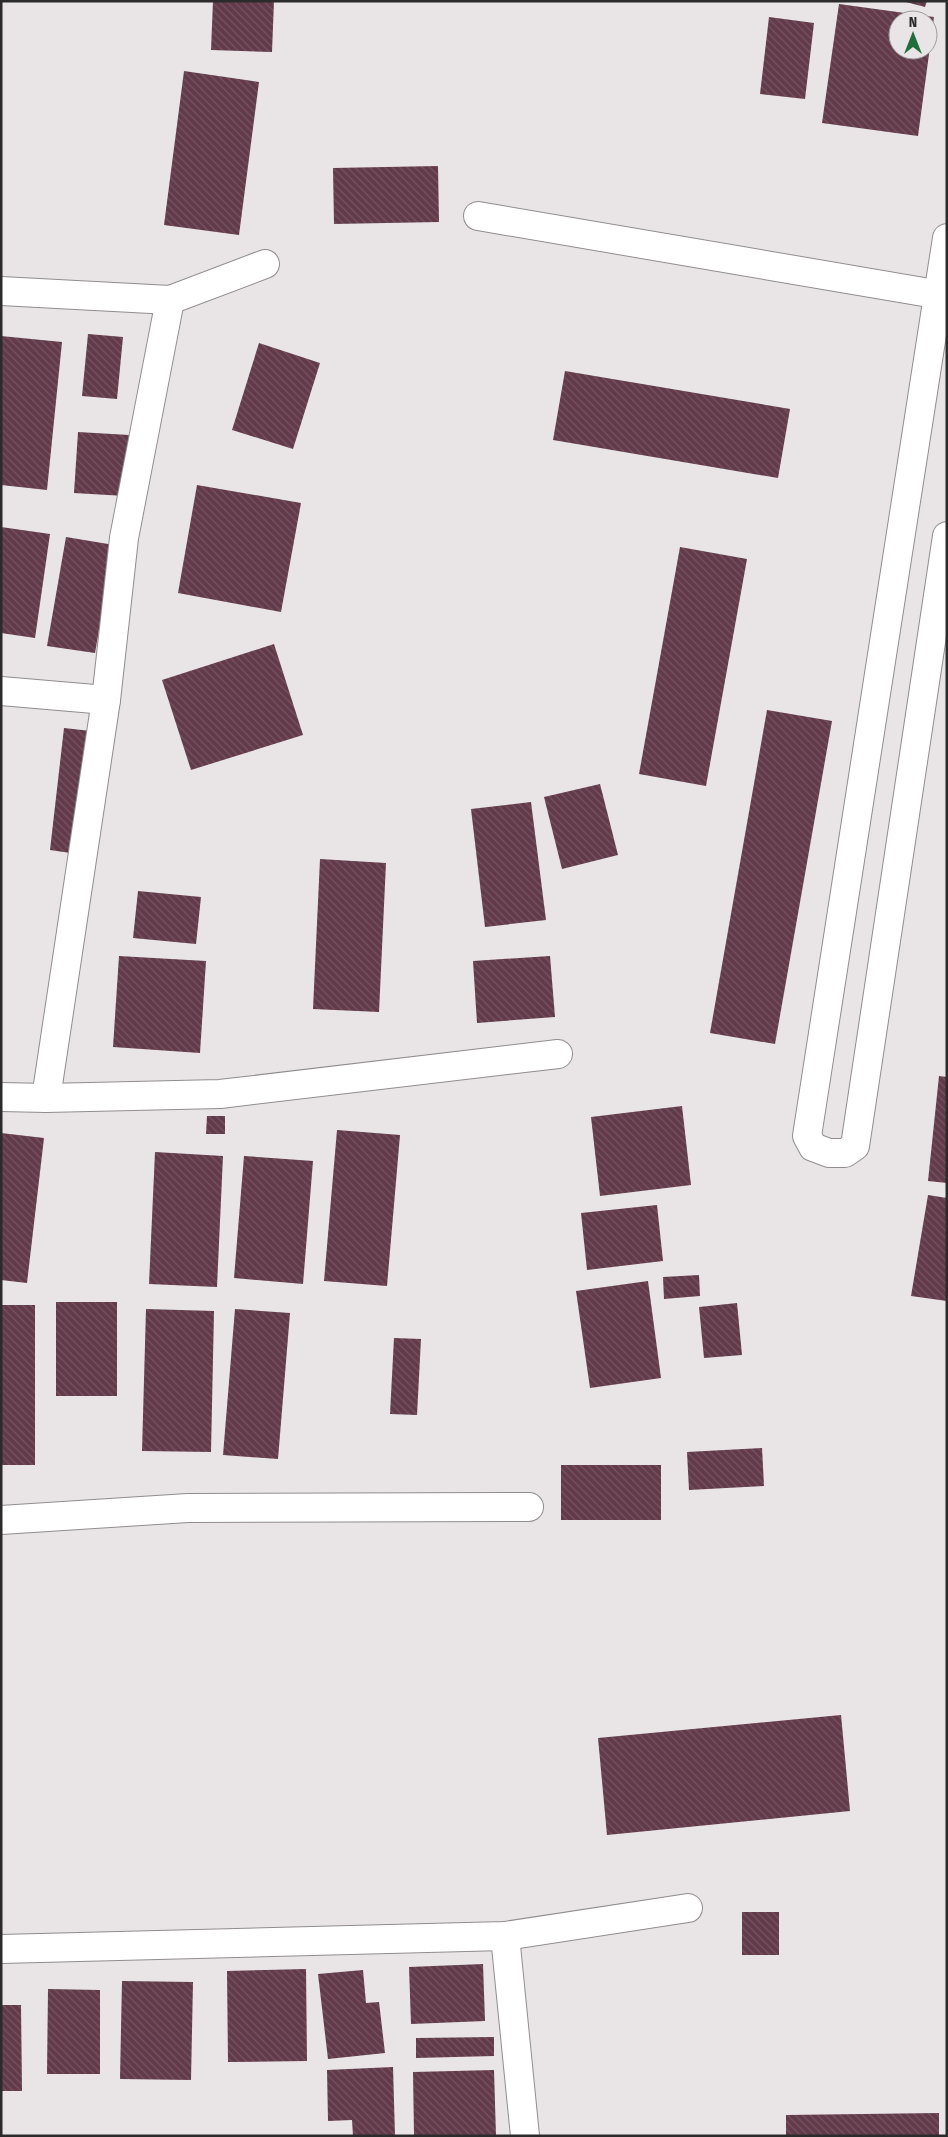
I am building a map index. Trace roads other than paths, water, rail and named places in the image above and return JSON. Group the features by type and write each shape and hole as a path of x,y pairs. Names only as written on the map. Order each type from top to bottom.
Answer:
{"street":[{"path":"478,216 942,295"},
{"path":"947,238 942,295 808,1136 813,1147 829,1154 846,1154 854,1146 947,536"},
{"path":"1,291 170,300 265,264"},
{"path":"46,1098 106,700 124,538 170,300"},
{"path":"1,691 106,700"},
{"path":"1,1097 46,1098 220,1094 558,1054"},
{"path":"1,1520 188,1508 529,1507"},
{"path":"1,1949 505,1936 688,1908"},
{"path":"505,1936 525,2136"}]}
